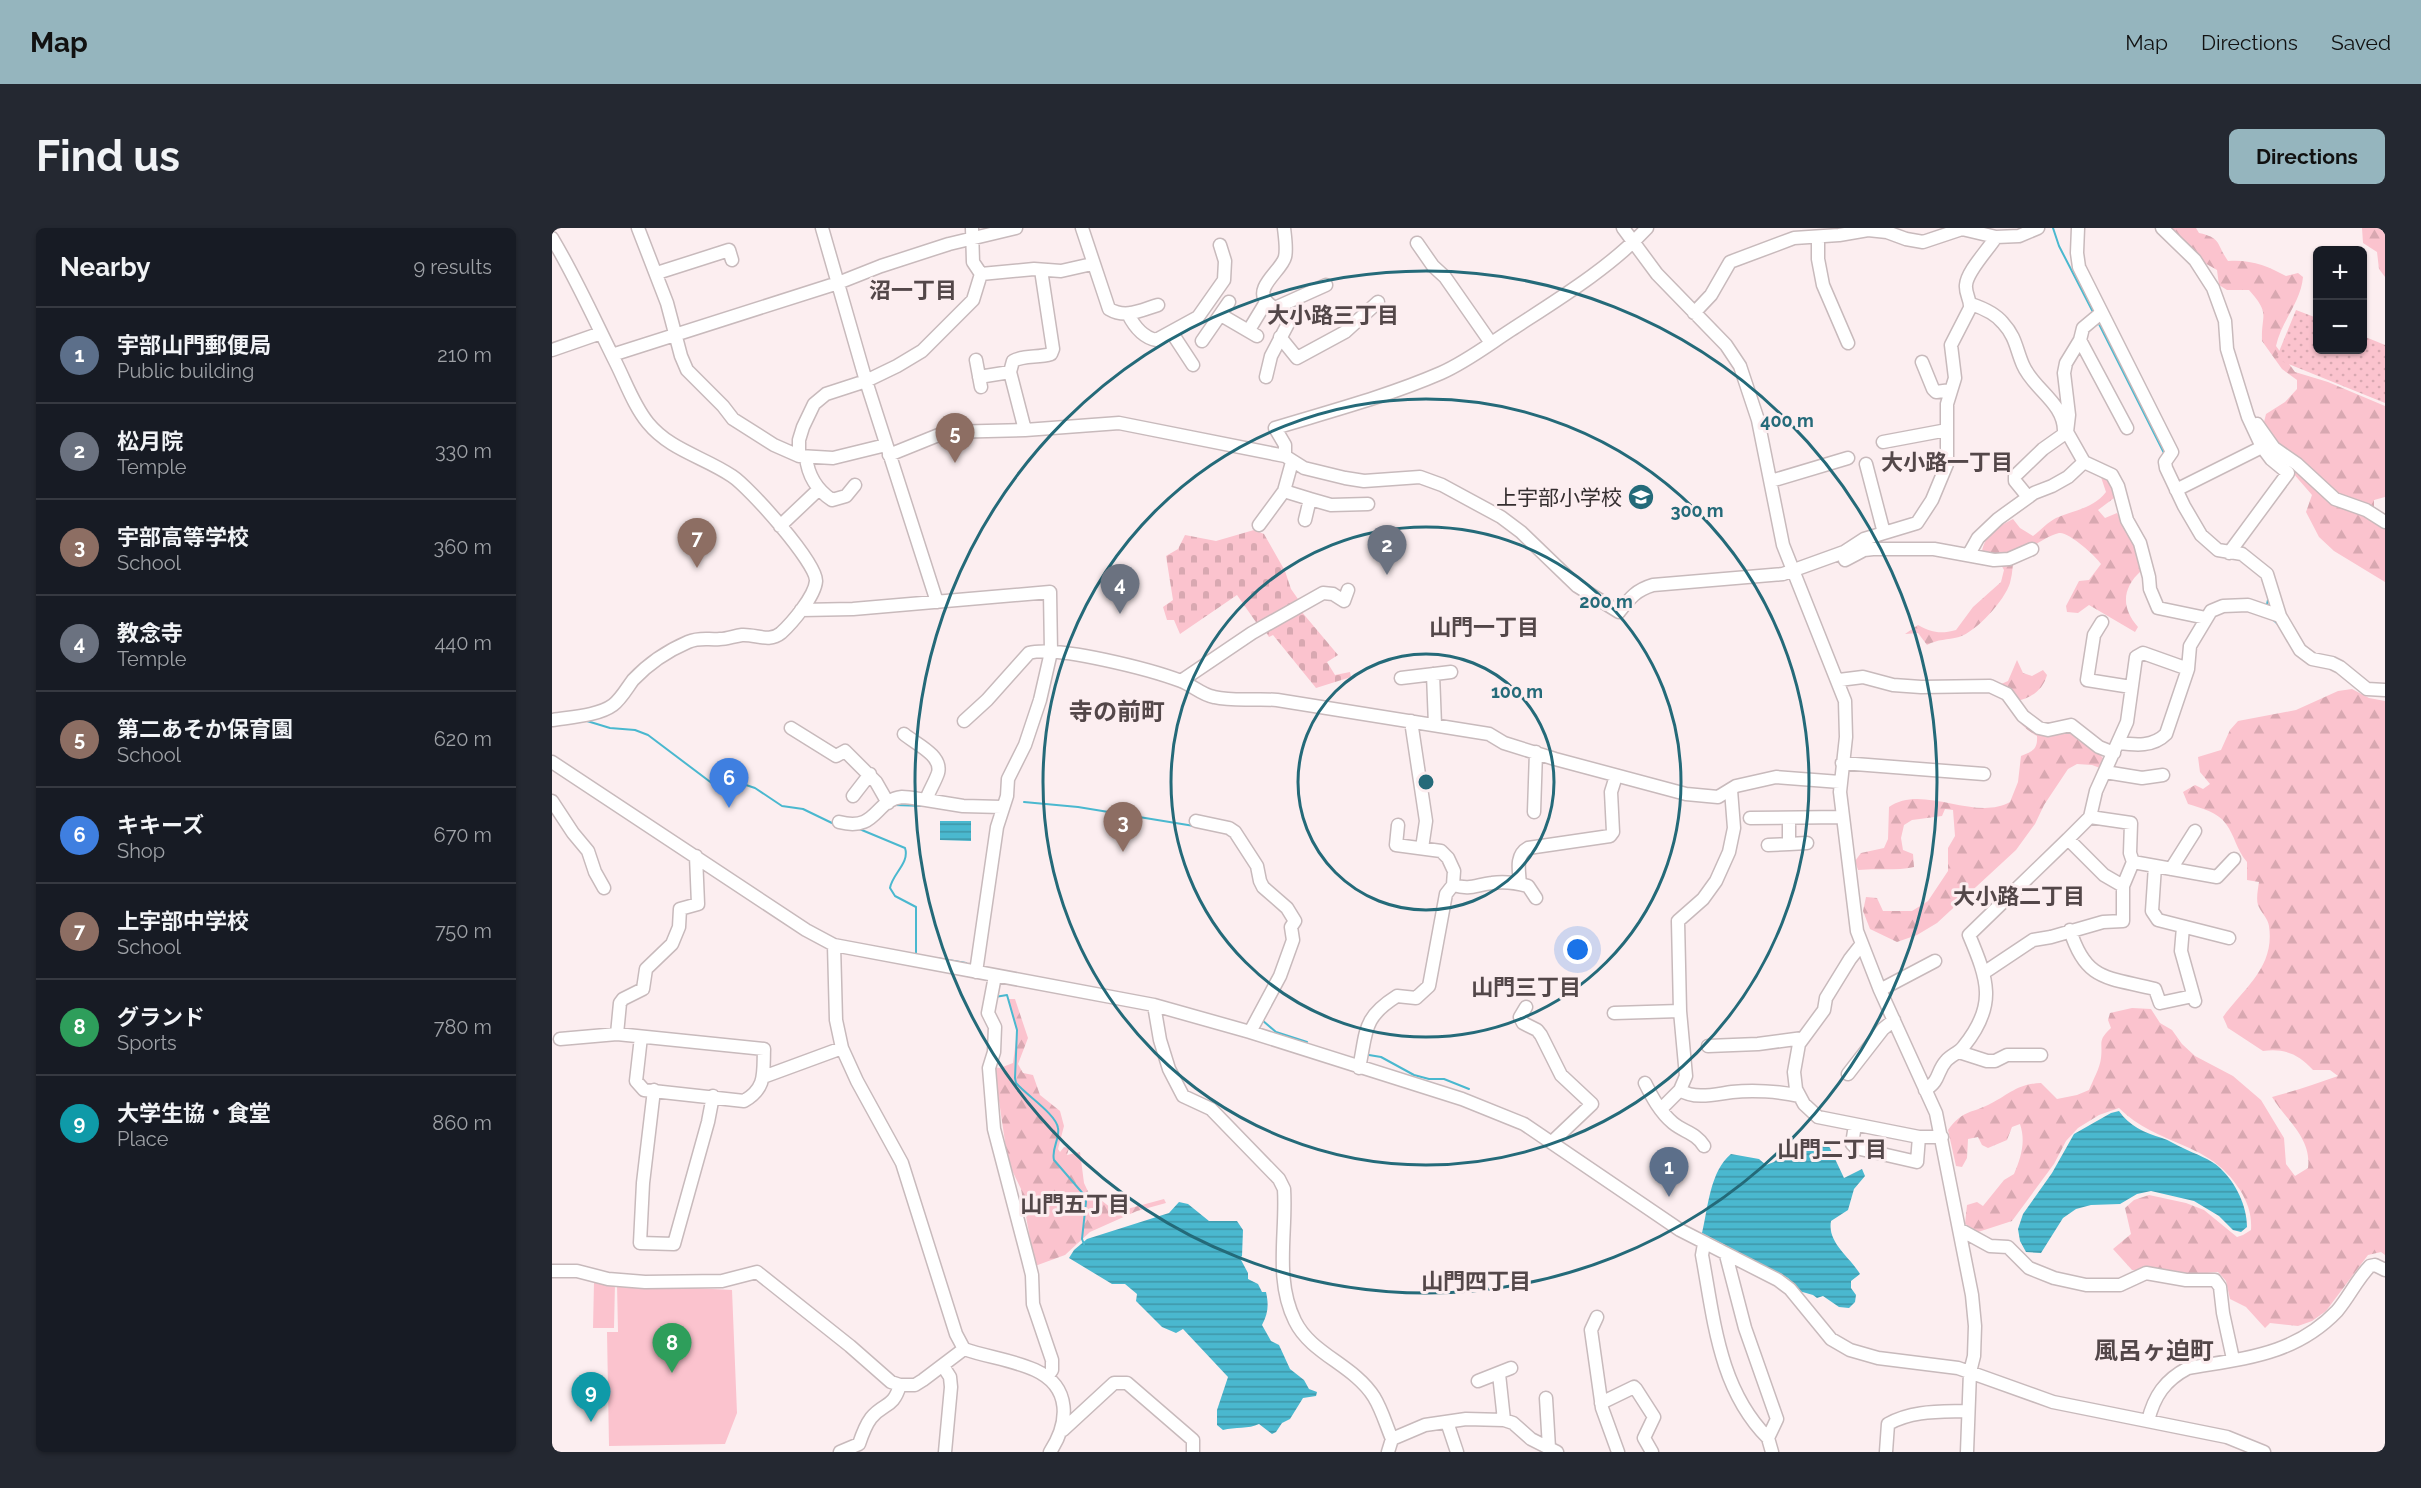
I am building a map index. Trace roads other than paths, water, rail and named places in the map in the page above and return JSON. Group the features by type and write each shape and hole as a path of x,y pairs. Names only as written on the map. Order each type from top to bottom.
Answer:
{"street":[{"path":"638,228 657,273 687,370 733,419 774,445 802,457 833,458 888,450 946,432 1024,430 1119,423 1288,459 1304,468 1345,478 1364,481 1420,477 1442,485 1501,517 1521,532 1577,586 1619,612 1631,596 1640,589 1653,585 1783,574 1844,552 1864,539 1917,523 1932,500 1947,464 1947,404 1955,384 1951,345 1971,304"},
{"path":"822,228 866,381 937,602"},
{"path":"612,355 838,283 971,234 1016,228"},
{"path":"1082,228 1108,309 1135,314 1158,306"},
{"path":"1266,377 1272,361 1271,357 1290,320 1286,313 1271,305 1263,294 1266,285 1285,257 1284,228"},
{"path":"1623,228 1658,274 1726,345 1740,366 1752,396 1771,481 1779,532 1845,701 1847,718 1840,782 1854,913 1861,945 1936,1113 1972,1295 1975,1326 1974,1356 1970,1372 1967,1452"},
{"path":"1259,525 1284,491 1288,459 1285,445 1275,428 1442,372 1557,300 1635,241 1647,228"},
{"path":"1694,313 1711,295 1730,262 1794,238 1868,230 1887,232 1923,242 1962,229 1996,237 2019,236 2038,228"},
{"path":"2078,228 2079,267 2172,452 2165,462 2176,490 2201,535 2218,550 2242,554 2267,574 2280,616 2300,650 2312,659 2340,667 2367,689 2385,690"},
{"path":"2154,228 2184,258 2201,269"},
{"path":"2162,228 2201,269 2214,288 2225,321 2227,349 2247,407 2248,417 2262,447 2271,459 2288,473 2229,553"},
{"path":"971,234 972,262 981,274"},
{"path":"1818,237 1818,259 1823,285 1837,312 1848,343"},
{"path":"1996,237 1967,278 1965,289 1971,304 1990,312 2009,329 2026,371 2058,412 2066,432 2084,462 2112,475 2118,486 2127,520 2140,543 2150,589 2158,608 2206,618"},
{"path":"552,238 634,400 648,423 664,438 743,483 814,570 819,590 819,610"},
{"path":"1417,243 1433,266 1445,277 1491,343"},
{"path":"1128,314 1136,328 1149,338 1159,340 1198,317 1224,280 1225,261 1220,245"},
{"path":"657,273 672,262 708,250 729,250 732,260"},
{"path":"981,274 1034,269 1061,271 1092,264"},
{"path":"1024,430 1010,372 1013,361 1019,358 1051,354 1053,349 1041,270"},
{"path":"855,485 846,496 836,501 818,490 802,457 799,440 814,404 826,394 866,381 922,351 973,300 981,274"},
{"path":"1221,315 1253,333 1271,305 1326,285"},
{"path":"1202,341 1229,302"},
{"path":"1280,338 1297,358 1345,332 1378,302"},
{"path":"2028,497 2015,481 2014,476 2066,432 2069,415 2064,373 2066,363 2080,340 2083,328 2101,313"},
{"path":"1198,317 1212,329"},
{"path":"552,350 601,333"},
{"path":"1172,333 1193,365"},
{"path":"2080,340 2127,428"},
{"path":"976,360 980,382 1010,372"},
{"path":"1922,362 1936,392 1951,390"},
{"path":"2247,407 2274,448 2297,464 2336,499 2366,510 2385,522"},
{"path":"1883,442 1947,430"},
{"path":"2176,490 2262,447"},
{"path":"1771,481 1848,458"},
{"path":"1969,554 1978,537 2028,497 2068,477 2084,462"},
{"path":"1866,464 1884,533"},
{"path":"780,526 818,490"},
{"path":"1284,491 1331,505 1368,504"},
{"path":"1305,520 1310,499"},
{"path":"1828,558 1834,563 1864,550 1934,549 1994,560 2008,559 2032,549"},
{"path":"552,720 604,710 614,704 655,658 689,641 699,638 719,639 742,635 772,638 786,628 801,610 816,581"},
{"path":"1181,681 1252,633 1323,593 1333,594 1344,601 1348,590"},
{"path":"801,610 937,602 1050,592 1051,652 1037,708 1024,745 1008,779 1006,796 997,827 976,972"},
{"path":"1839,681 1863,677 1893,685 1921,687 1990,686 2007,694 2023,716 2039,728 2048,730 2071,725 2099,747 2116,748 2149,744 2161,740 2166,734 2187,669 2190,646 2211,611 2223,606 2248,605 2280,616"},
{"path":"2102,622 2094,635 2087,680 2131,687"},
{"path":"964,721 987,700 1029,653 1051,652 1119,663 1181,681 1210,697 1229,700 1277,699 1489,734 1504,743 1686,794 1718,797 1745,783 1776,777 1840,782"},
{"path":"1925,1090 1936,1084 1946,1061 1959,1052 1984,1017 1985,972 1969,935 2090,817 2096,791 2116,748 2130,706 2136,657 2143,654 2187,669"},
{"path":"1401,678 1451,672"},
{"path":"1433,674 1435,725"},
{"path":"1411,721 1426,821 1422,848"},
{"path":"790,728 836,756 845,751 870,774 888,803"},
{"path":"904,734 922,747 938,764 938,771 926,800"},
{"path":"1534,812 1536,752"},
{"path":"552,762 806,930 834,945 1154,1005 1250,1032 1488,1108 1524,1124 1680,1230 1778,1280 1790,1289 1831,1339 1851,1350 1878,1358 1945,1365 2052,1402 2227,1437 2264,1452"},
{"path":"1842,763 1984,774"},
{"path":"2105,772 2142,778 2163,775"},
{"path":"854,796 870,774"},
{"path":"1520,884 1519,861 1523,850 1610,836 1613,832 1611,792 1616,776"},
{"path":"1661,1109 1680,1090 1686,1076 1680,1011 1678,921 1703,898 1716,881 1729,852 1734,828 1731,790"},
{"path":"839,822 853,826 861,824 888,803 902,797 963,806 1002,807"},
{"path":"552,801 588,851 595,872 604,888"},
{"path":"1750,818 1843,817"},
{"path":"1985,972 2033,940 2051,938 2070,930 2103,922 2123,921 2123,886 2133,862 2130,853 2131,823 2090,817"},
{"path":"1789,818 1789,844"},
{"path":"1196,820 1229,828 1235,832 1257,866 1263,887 1287,908 1293,923 1293,940 1280,976 1250,1032"},
{"path":"1359,1068 1367,1024 1376,1013 1397,996 1416,998 1429,986 1446,894 1453,885 1454,871 1448,858 1441,851 1396,845 1398,825"},
{"path":"2171,869 2195,831"},
{"path":"2068,838 2104,875 2123,886"},
{"path":"1768,845 1807,843"},
{"path":"617,1034 620,1004 623,999 643,989 646,969 672,944 679,927 680,909 698,904 696,856"},
{"path":"2133,862 2217,877 2234,859"},
{"path":"2155,866 2152,911 2158,920 2229,938"},
{"path":"1453,885 1467,889 1494,883 1520,884 1528,886 1536,898"},
{"path":"2070,930 2077,952 2087,967 2101,975 2155,989 2160,1003 2194,998 2181,951 2183,927"},
{"path":"834,945 836,1020 842,1048 857,1081 894,1147 956,1334 964,1349 1024,1366 1047,1377 1062,1397 1065,1421 1050,1452"},
{"path":"1861,945 1826,998 1824,1010 1803,1038 1795,1057 1794,1072 1799,1096 1803,1104 1818,1117 1919,1137 1942,1137"},
{"path":"1880,990 1894,985 1935,961"},
{"path":"995,976 988,1013 995,1027 994,1052 990,1068 994,1129 1032,1275 1033,1304 1052,1360 1052,1370 1047,1377"},
{"path":"1154,1005 1160,1040 1169,1069 1183,1096 1211,1109 1279,1179 1284,1189 1282,1269 1294,1320 1302,1334 1348,1371 1373,1396 1392,1439 1388,1452"},
{"path":"1526,1007 1520,1017 1523,1023 1537,1030 1556,1068 1592,1104 1552,1142"},
{"path":"1614,1013 1680,1011"},
{"path":"1848,1074 1883,1029 1894,1020"},
{"path":"560,1039 617,1034 641,1036 764,1049 763,1077 757,1094 744,1101 644,1090 636,1081 641,1036"},
{"path":"1708,1046 1758,1044 1803,1038"},
{"path":"763,1077 842,1048"},
{"path":"1959,1052 1987,1061 1995,1061 2007,1055 2041,1055"},
{"path":"1645,1083 1673,1124 1699,1137 1704,1146"},
{"path":"654,1090 643,1184 640,1243 674,1244 713,1096"},
{"path":"1680,1090 1685,1093 1713,1096 1733,1092 1788,1093 1799,1096"},
{"path":"1855,1125 1852,1144 1856,1148 1917,1162 1919,1137"},
{"path":"1959,1228 1990,1246 2008,1246 2029,1268 2054,1278 2086,1285 2120,1285 2146,1273 2186,1280 2215,1280 2220,1287 2233,1359"},
{"path":"1704,1244 1702,1256 1725,1370 1740,1403 1753,1423 1768,1438 1772,1452"},
{"path":"1726,1255 1745,1328 1777,1419 1768,1438"},
{"path":"2148,1421 2156,1397 2169,1380 2177,1374 2188,1368 2264,1355 2297,1342 2325,1322 2338,1309 2370,1266 2375,1265 2385,1270"},
{"path":"552,1271 578,1271 608,1279 645,1282 722,1281 757,1272 850,1346 891,1382 900,1386 915,1385 964,1349"},
{"path":"1597,1317 1591,1330 1601,1403 1618,1452"},
{"path":"943,1366 950,1377 951,1387 945,1452"},
{"path":"1478,1381 1511,1368"},
{"path":"1499,1374 1504,1420"},
{"path":"1062,1431 1114,1383 1127,1383 1193,1440 1193,1452"},
{"path":"840,1452 858,1444 865,1426 873,1415 896,1399 900,1386"},
{"path":"1601,1403 1634,1387 1654,1416 1644,1438 1652,1452"},
{"path":"1546,1398 1553,1450"},
{"path":"1886,1452 1888,1424 1900,1417 1912,1413 1968,1411"},
{"path":"1392,1439 1425,1425 1466,1419 1504,1420 1513,1423 1531,1440 1553,1450"},
{"path":"1447,1422 1457,1452"}],"water":[{"path":"940,821 971,821 971,841 940,840"},
{"path":"2119,1111 2138,1128 2203,1157 2220,1168 2240,1195 2247,1227 2241,1232 2233,1230 2219,1216 2194,1201 2151,1191 2137,1194 2120,1204 2091,1205 2076,1209 2063,1218 2041,1253 2026,1252 2020,1241 2018,1229 2023,1214 2052,1173 2074,1134 2111,1113"},
{"path":"1828,1144 1844,1178 1862,1169 1865,1176 1854,1189 1848,1210 1831,1221 1832,1236 1860,1274 1851,1281 1851,1288 1856,1295 1855,1302 1849,1308 1839,1307 1823,1296 1817,1298 1799,1291 1788,1278 1702,1233 1714,1180 1718,1170 1731,1154 1759,1159 1766,1165 1774,1162 1782,1154 1788,1156 1810,1145 1819,1147"},
{"path":"1179,1202 1188,1204 1209,1221 1237,1221 1243,1230 1240,1258 1248,1273 1248,1279 1258,1284 1262,1292 1266,1292 1267,1309 1262,1325 1271,1341 1279,1345 1290,1369 1304,1380 1309,1389 1317,1392 1316,1396 1303,1398 1290,1419 1282,1423 1272,1434 1259,1424 1223,1430 1217,1425 1217,1410 1228,1377 1183,1329 1176,1333 1162,1327 1136,1301 1137,1294 1125,1284 1112,1284 1069,1258 1074,1250 1087,1239 1169,1213"}],"waterway":[{"path":"2053,228 2059,246 2094,314"},
{"path":"2098,322 2164,453"},
{"path":"2266,608 2269,596"},
{"path":"2270,617 2279,625"},
{"path":"2376,695 2385,696"},
{"path":"587,721 610,728 635,730 648,735 713,784 746,785 755,788 782,806 803,809 834,824"},
{"path":"1024,802 1078,807 1194,826"},
{"path":"894,805 925,806"},
{"path":"857,828 905,848 905,859 890,888 895,896 916,907 916,955"},
{"path":"936,958 966,963"},
{"path":"995,997 1007,995 1017,1030 1016,1083 1056,1123 1058,1132 1054,1160 1085,1196 1082,1239 1084,1244"},
{"path":"1262,1020 1276,1032 1307,1042"},
{"path":"1369,1055 1381,1057 1414,1075 1429,1079 1444,1079 1469,1089"}],"place":[{"name":"第二あそか保育園","path":"955,463"},
{"name":"上宇部小学校","path":"1641,497"},
{"name":"上宇部中学校","path":"697,568"},
{"name":"松月院","path":"1387,575"},
{"name":"教念寺","path":"1120,614"},
{"name":"キキーズ","path":"729,808"},
{"name":"宇部高等学校","path":"1123,852"},
{"name":"宇部山門郵便局","path":"1669,1197"},
{"name":"グランド","path":"672,1373"},
{"name":"大学生協・食堂","path":"591,1422"}],"district":[{"name":"沼一丁目","path":"913,290"},
{"name":"大小路三丁目","path":"1333,315"},
{"name":"大小路一丁目","path":"1947,462"},
{"name":"山門一丁目","path":"1484,627"},
{"name":"寺の前町","path":"1117,711"},
{"name":"大小路二丁目","path":"2019,896"},
{"name":"山門三丁目","path":"1526,987"},
{"name":"山門二丁目","path":"1832,1149"},
{"name":"山門五丁目","path":"1075,1204"},
{"name":"山門四丁目","path":"1476,1281"},
{"name":"風呂ヶ迫町","path":"2154,1350"}]}
